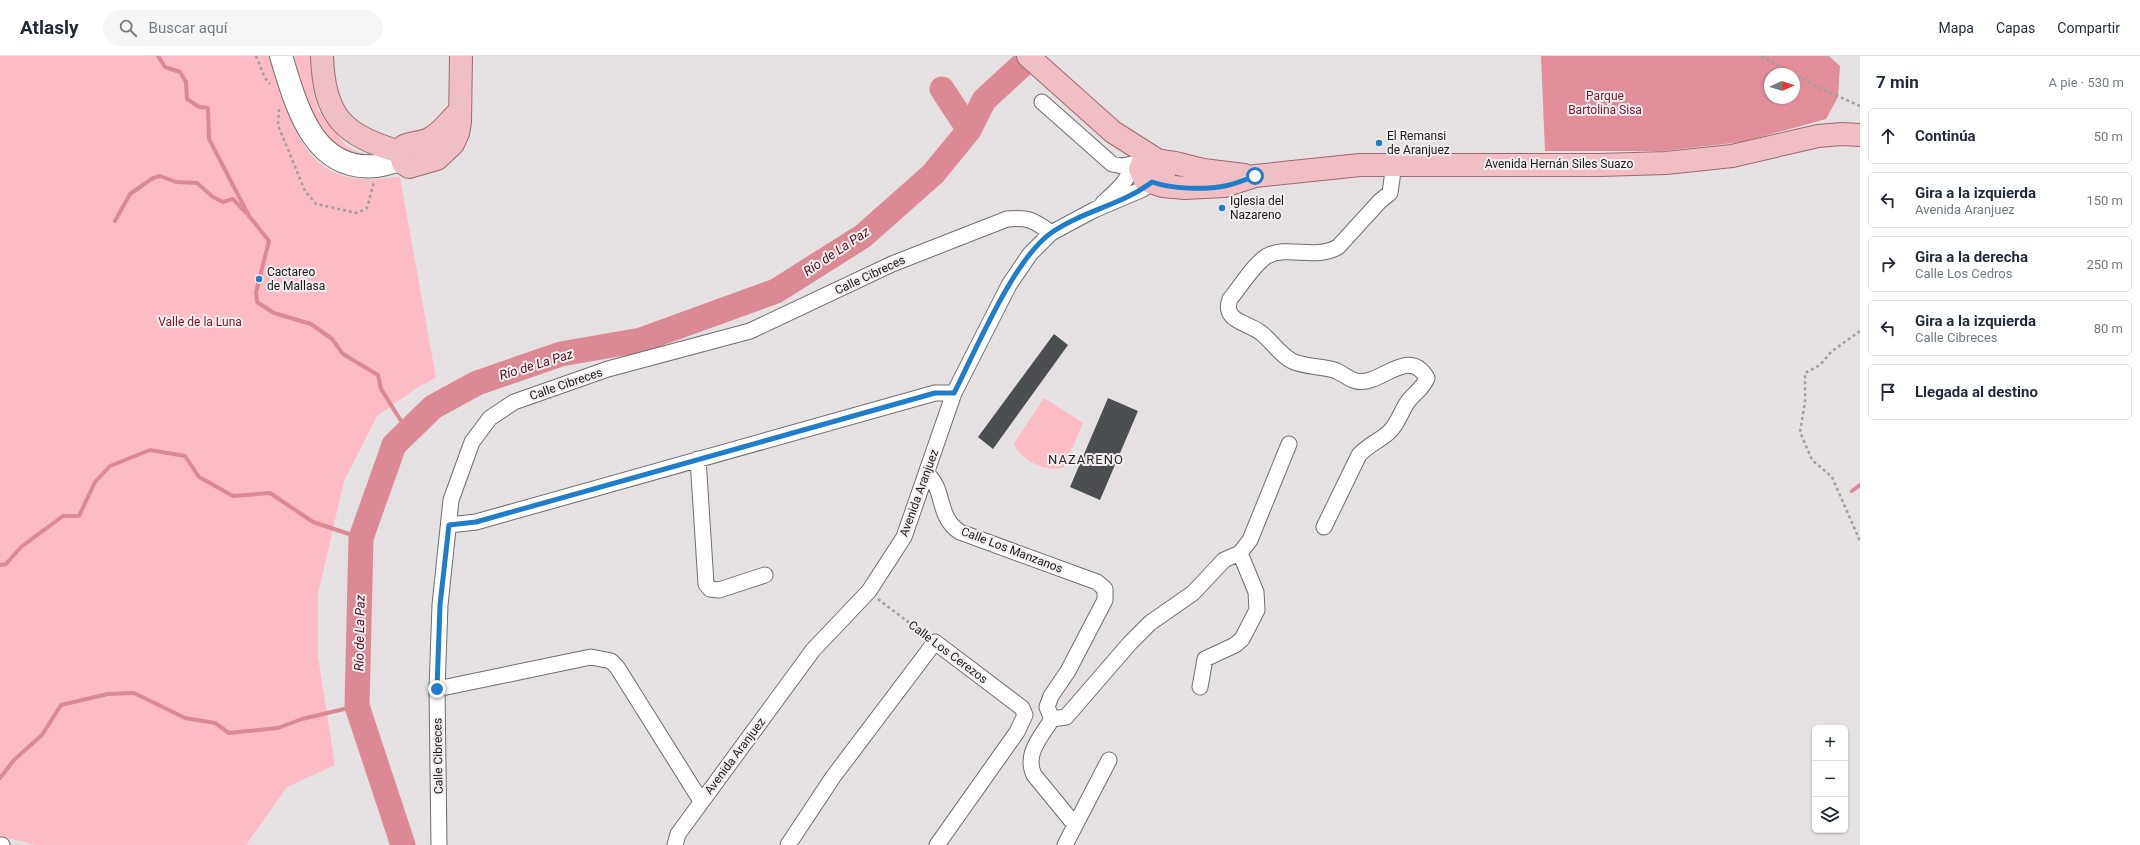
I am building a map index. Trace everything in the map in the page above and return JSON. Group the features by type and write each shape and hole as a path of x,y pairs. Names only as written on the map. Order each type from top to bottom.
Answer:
{"main road":[{"path":"281,56 290,86 307,126 319,145 343,162 363,166 377,166 407,155 439,133 448,120 460,111 461,56"},
{"path":"322,56 322,74 330,102 340,121 350,131 363,138 407,155"},
{"path":"1028,56 1060,83 1113,132 1164,165 1164,173 1160,180 1142,174 1113,132"},
{"name":"Avenida Hernán Siles Suazo","path":"1142,174 1163,186 1184,188 1224,186 1255,176 1360,165 1600,165 1666,163 1732,156 1818,136 1842,134 1860,135"},
{"name":"Avenida Hernán Siles Suazo","path":"1158,160 1203,170 1255,176"}],"street":[{"path":"1042,102 1112,164 1122,166 1142,174"},
{"path":"1324,527 1359,455 1367,446 1389,432 1397,423 1402,409 1424,386 1427,378 1422,370 1413,365 1402,366 1368,381 1356,381 1334,370 1312,367 1292,360 1280,353 1261,332 1234,319 1229,313 1228,306 1230,299 1260,262 1268,256 1286,253 1320,254 1338,248 1380,201 1390,193 1394,164"},
{"path":"1094,210 1124,182 1131,171 1142,174"},
{"name":"Avenida Aranjuez","path":"674,845 678,834 701,801 813,650 868,592 904,537 954,393 1009,285 1030,254 1051,233 1094,210 1143,189 1142,174"},
{"name":"Calle Cibreces","path":"439,845 437,689 440,605 449,525 450,500 472,442 490,418 514,402 608,369 750,332 892,264 1007,219 1023,218 1037,222 1051,233"},
{"path":"449,525 476,522 935,393 954,393"},
{"path":"1075,825 1041,784 1030,767 1030,760 1033,751 1052,720 1066,717 1130,643 1150,623 1193,593 1224,560 1240,553 1250,540 1288,444"},
{"path":"698,459 706,584 710,589 719,590 765,575"},
{"name":"Calle Los Manzanos","path":"926,473 936,485 945,516 952,526 960,532 1097,582 1105,589 1105,600 1068,671 1050,696 1047,707 1052,720"},
{"path":"1200,687 1205,659 1235,645 1242,639 1257,610 1256,592 1240,553"},
{"path":"788,845 833,777 935,642"},
{"name":"Calle Los Cerezos","path":"935,642 1022,708 1025,715 1017,732 937,845"},
{"path":"437,689 591,657 611,662 617,667 701,801"},
{"path":"1065,845 1109,760"}],"path":[{"path":"1762,56 1820,88 1860,106"},
{"path":"1860,331 1831,352 1820,365 1805,373 1806,402 1800,432 1812,460 1832,477 1860,542"},
{"name":"Calle Los Cerezos","path":"868,592 935,642"}],"green space":[{"name":"Valle de la Luna","path":"0,56 273,56 285,104 291,120 307,150 318,162 331,171 347,177 365,179 400,177 436,378 418,387 377,416 344,481 318,594 318,657 335,765 287,787 246,845 36,845 0,836"},
{"path":"292,56 310,56 313,91 318,110 346,146 360,153 350,156 327,139 309,108"},
{"name":"Parque Bartolina Sisa","path":"1541,56 1829,56 1840,66 1838,97 1826,119 1742,142 1662,151 1545,151"},
{"path":"1044,398 1083,423 1064,467 1057,469 1042,467 1034,464 1017,449 1014,443"}],"building":[{"path":"1054,334 1068,345 993,449 978,437"},
{"path":"1108,398 1138,411 1100,500 1070,487"}],"waterway":[{"path":"158,56 165,67 180,72 186,82 187,99 199,107 208,108 209,139 249,216 269,241 256,292 257,302 274,313 311,324 332,339 343,354 378,375 381,389 408,432"},
{"name":"Río de La Paz","path":"403,845 357,706 361,538 394,445 433,407 477,383 561,354 641,340 776,291 863,236 933,174 969,130 984,100 1032,56"},
{"path":"942,89 969,130"},
{"path":"115,221 130,194 153,178 160,176 176,182 197,183 213,197 223,202 233,199 246,213"},
{"path":"0,565 6,564 21,547 63,516 79,516 95,482 110,466 150,450 185,456 199,477 233,496 270,493 313,522 361,538"},
{"path":"1852,491 1860,485"},
{"path":"0,778 14,760 42,735 61,705 108,694 134,693 185,718 215,723 229,733 278,728 302,719 357,706"}],"place":[{"name":"El Remansi de Aranjuez","path":"1379,143"},
{"name":"Iglesia del Nazareno","path":"1222,208"},
{"name":"Cactareo de Mallasa","path":"259,279"}],"district":[{"name":"NAZARENO","path":"1086,459"}],"route":[{"path":"437,689 440,605 449,525 476,522 935,393 954,393 1009,285 1030,254 1051,233 1094,210 1143,189 1152,182 1163,186 1184,188 1224,186 1255,176"}]}
